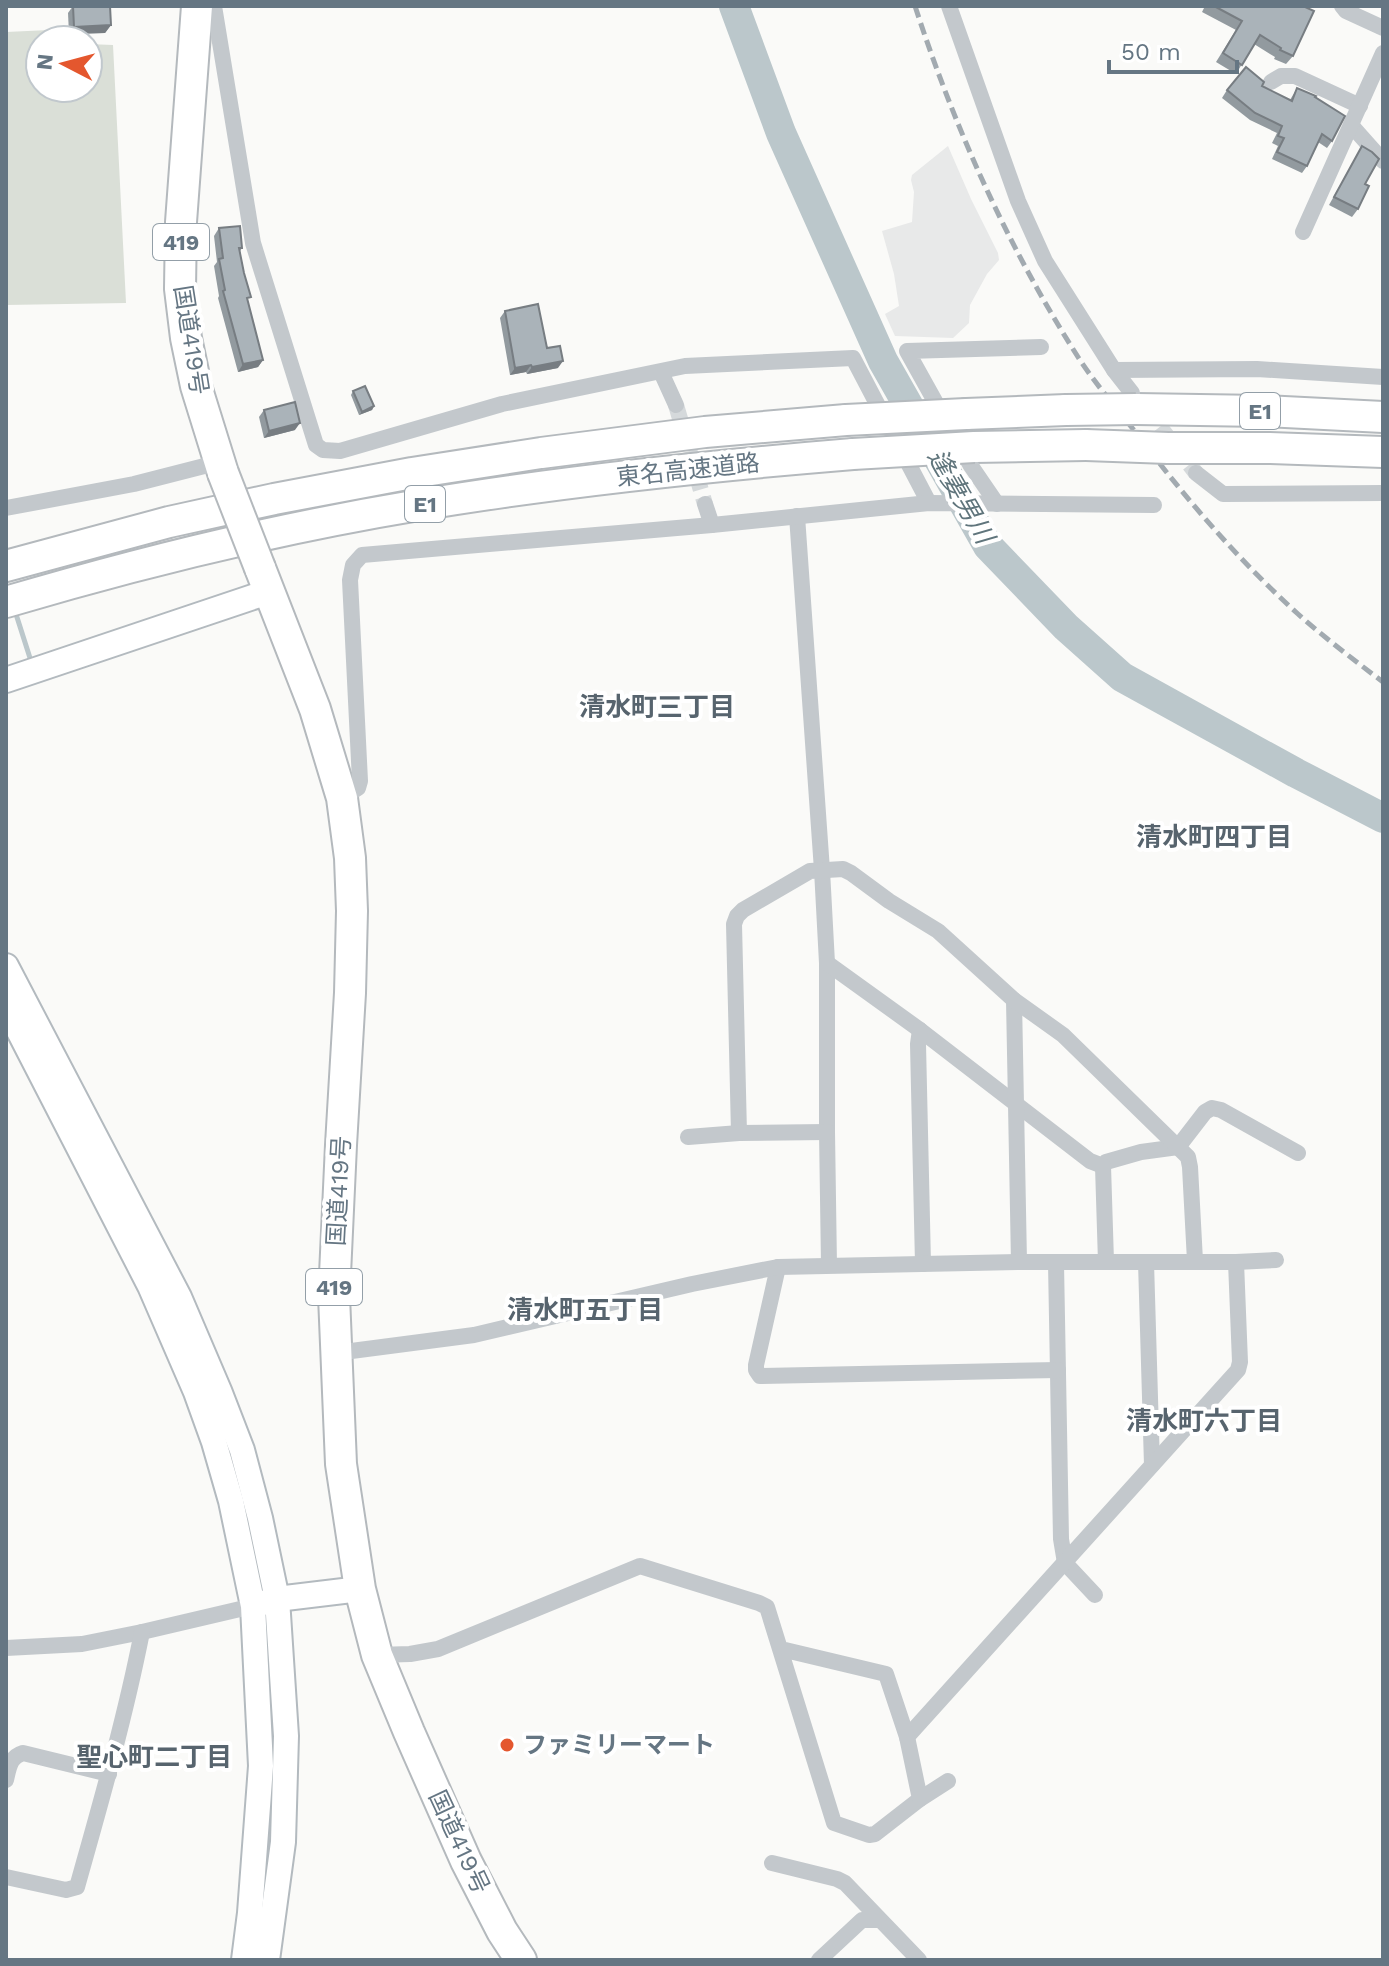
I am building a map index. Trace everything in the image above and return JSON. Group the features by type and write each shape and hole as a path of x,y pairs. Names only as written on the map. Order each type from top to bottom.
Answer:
{"highway":[{"name":"国道419号","path":"197,6 181,222 180,289 186,338 196,386 222,468 315,709 342,798 350,858 350,993 334,1296 341,1464 360,1589 377,1655 409,1732 466,1861 502,1931 521,1960"},
{"name":"東名高速道路","path":"6,566 169,522 274,499 412,473 690,434 846,420 1066,410 1134,401 1383,417"},
{"name":"東名高速道路","path":"6,602 177,555 418,505 710,465 974,447 1086,445 1383,452"}],"street":[{"path":"214,6 253,243 316,445 323,450 340,451 502,404 685,366 853,358 933,503"},
{"path":"949,6 1018,201 1045,261 1134,401"},
{"path":"1342,6 1346,11 1383,28"},
{"path":"1303,232 1383,53"},
{"path":"1271,82 1281,76 1295,76 1360,106"},
{"path":"1351,125 1383,161"},
{"path":"992,504 907,351 1041,347"},
{"path":"1114,370 1257,369 1383,377"},
{"path":"661,372 676,405"},
{"path":"6,508 222,468"},
{"path":"1196,473 1223,494 1383,493"},
{"path":"342,798 358,788 360,781 350,580 353,565 362,555 933,503 1154,505"},
{"path":"705,504 712,525"},
{"path":"797,516 827,963 829,1265"},
{"path":"6,680 264,580"},
{"path":"739,1133 734,924 737,916 810,871 843,869 938,931 1014,1000 1063,1035 1188,1157 1195,1261"},
{"path":"827,963 920,1030 1090,1161 1103,1166"},
{"path":"6,966 172,1285 220,1393 246,1464 277,1599 286,1736 283,1842 267,1960"},
{"path":"1014,1000 1019,1262"},
{"path":"6,1006 150,1286 196,1392 231,1501 253,1606 261,1766 244,1960"},
{"path":"920,1030 923,1264"},
{"path":"1106,1262 1103,1166 1106,1162 1141,1152 1178,1147 1205,1112 1212,1108 1221,1110 1298,1153"},
{"path":"688,1137 827,1132"},
{"path":"336,1353 474,1335 646,1294 778,1267 1276,1260"},
{"path":"1146,1262 1152,1465"},
{"path":"907,1737 1238,1370 1236,1262"},
{"path":"1056,1263 1061,1539 1065,1563 1095,1595"},
{"path":"778,1267 756,1365 760,1376 1058,1370"},
{"path":"377,1655 438,1649 640,1566 767,1607 834,1823 869,1835 875,1834 948,1781"},
{"path":"6,1648 82,1644 277,1599 360,1589"},
{"path":"6,1877 66,1890 77,1887 130,1694 142,1632"},
{"path":"781,1649 886,1674 907,1737 920,1799"},
{"path":"6,1780 11,1760 23,1753 109,1774"},
{"path":"772,1863 845,1883 919,1960"},
{"path":"819,1960 862,1920 879,1920"}],"shaded area":[{"path":"24,31 24,104 104,104 104,45 113,45 126,303 6,305 6,32"},
{"path":"948,146 999,260 987,274 970,305 969,323 953,338 895,336 885,314 899,306 882,231 912,222 912,175"}],"building":[{"path":"73,6 110,6 111,25 74,24"},
{"path":"1214,6 1303,6 1314,11 1293,56 1260,35 1242,65 1223,53 1242,21"},
{"path":"1246,67 1264,82 1262,86 1292,101 1297,88 1316,96 1345,116 1332,141 1322,134 1307,166 1277,152 1284,138 1278,136 1282,126 1255,113 1227,90"},
{"path":"1362,146 1379,159 1365,184 1369,186 1358,209 1334,197"},
{"path":"240,226 242,248 239,248 251,297 247,298 263,360 243,364 223,291 219,259 223,258 219,228"},
{"path":"538,304 547,348 560,346 563,361 515,368 505,311"},
{"path":"365,386 374,406 362,412 353,391"},
{"path":"295,402 300,423 269,431 264,410"}],"waterway":[{"name":"逢妻男川","path":"734,6 781,133 883,361 988,546 1066,627 1122,677 1383,818"},
{"path":"15,611 30,658"}],"tunnel":[{"path":"676,405 705,504"},
{"path":"1145,408 1196,473"}],"railway":[{"path":"915,6 985,186 1029,273 1084,366 1171,478 1232,548 1298,614 1383,682"}],"place":[{"name":"ファミリーマート","path":"507,1745"}],"district":[{"name":"清水町三丁目","path":"657,707"},
{"name":"清水町四丁目","path":"1214,837"},
{"name":"清水町五丁目","path":"585,1310"},
{"name":"清水町六丁目","path":"1204,1421"},
{"name":"聖心町二丁目","path":"154,1757"}]}
